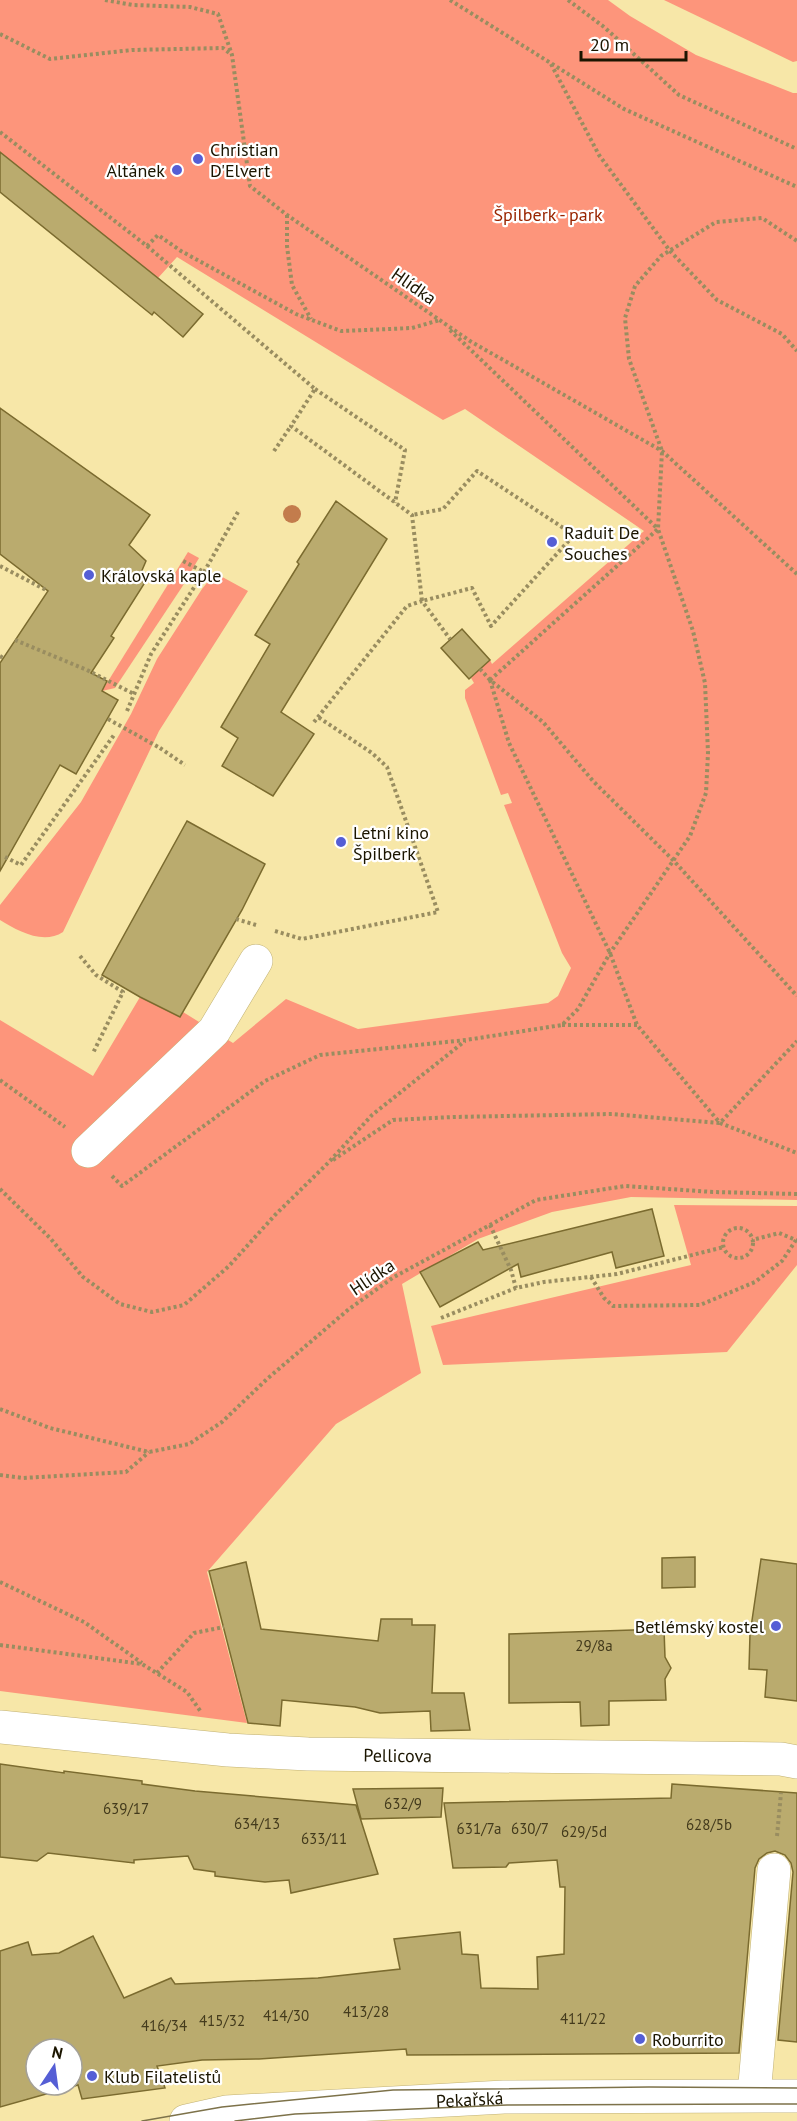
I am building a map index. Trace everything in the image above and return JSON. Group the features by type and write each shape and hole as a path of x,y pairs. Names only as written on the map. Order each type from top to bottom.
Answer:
{"street":[{"path":"88,1151 213,1031 256,961"},
{"name":"Pellicova","path":"0,1727 228,1750 308,1754 781,1759 797,1762"},
{"path":"754,2095 774,1870"},
{"name":"Pekařská","path":"186,2121 226,2112 359,2113 504,2097 797,2096"}],"path":[{"name":"Hlídka","path":"105,0 133,5 190,7 218,14 232,55 250,186 287,215 470,341 662,451 797,574"},
{"path":"450,0 624,109 797,187"},
{"path":"568,0 604,27 679,95 797,149"},
{"path":"0,34 50,59 144,50 223,48 232,55"},
{"path":"550,62 600,155 670,251 717,300 782,334 797,351"},
{"path":"0,132 147,246 315,389 405,450 395,503"},
{"path":"287,215 291,285 311,320"},
{"path":"562,1025 578,1010 610,953 690,836 706,793 708,753 705,683 693,631 658,528 662,451 629,359 625,318 635,286 661,256 716,222 762,218 797,241"},
{"path":"147,246 158,235 181,251 296,314 341,331 412,328 440,320 658,528"},
{"path":"274,451 315,389"},
{"path":"291,426 412,515 443,508 477,471 574,535 491,626 472,588 407,606 314,722"},
{"path":"127,711 151,654 204,572 238,512"},
{"path":"412,515 422,601 450,639"},
{"path":"490,680 658,528"},
{"path":"183,561 204,572"},
{"path":"0,566 48,591"},
{"path":"15,640 87,670 134,694"},
{"path":"480,669 490,680 543,722 593,781 673,860 797,996"},
{"path":"490,680 509,743 610,953 637,1025 720,1123"},
{"path":"269,929 302,939 438,912 387,767 372,753 318,717"},
{"path":"108,719 185,765"},
{"path":"5,857 21,865 114,735"},
{"path":"237,919 258,926"},
{"path":"80,956 96,975 123,992 93,1053"},
{"path":"0,1080 63,1126 122,1186 265,1081 320,1054 466,1040 562,1025 637,1025"},
{"path":"0,1189 50,1238 83,1277 120,1304 153,1312 184,1305 229,1266 372,1115 466,1040"},
{"path":"720,1123 797,1041"},
{"path":"328,1163 393,1120 453,1117 612,1114 720,1123 797,1153"},
{"name":"Hlídka","path":"0,1409 50,1428 149,1452 189,1444 222,1422 267,1379 349,1309 394,1277 536,1200 625,1186 713,1192 797,1194"},
{"path":"490,1225 511,1270 516,1288"},
{"path":"735,1228 745,1230 752,1240 751,1251 743,1257 729,1255 724,1247 724,1238 735,1228"},
{"path":"591,1277 604,1298 613,1306 700,1305 755,1282 782,1261 796,1240 779,1233 752,1240"},
{"path":"441,1318 516,1288 544,1282 617,1274 724,1247"},
{"path":"0,1475 23,1478 126,1472 149,1452"},
{"path":"0,1582 84,1622 142,1664 186,1692 228,1750"},
{"path":"157,1673 194,1633 224,1627"},
{"path":"0,1645 142,1664"},
{"path":"774,1870 781,1792"}],"green space":[{"name":"Špilberk - park","path":"0,0 608,0 630,16 696,55 797,93 797,1200 631,1197 552,1212 478,1239 402,1284 421,1373 336,1424 207,1572 247,1723 0,1691 0,1020 93,1076 140,997 180,1017 183,1012 233,1043 286,999 358,1029 548,1003 558,996 571,968 562,953 504,805 512,803 508,793 501,795 465,698 465,690 474,683 471,678 490,660 492,664 644,531 465,409 443,420 177,257 158,278 0,152"},
{"path":"664,0 797,0 797,61 793,62"},
{"path":"188,552 199,558 182,587 115,688 102,691"},
{"path":"215,573 248,591 159,731 63,932 55,936 39,937 23,932 0,920 0,905 81,802 131,714 157,659 202,589"},
{"path":"674,1205 797,1206 797,1265 727,1352 443,1365 431,1326 691,1265"}],"building":[{"path":"0,152 203,314 183,337 154,312 152,315 0,192"},
{"path":"0,408 150,515 129,545 146,561 140,575 144,584 111,636 114,638 91,673 107,681 102,691 118,700 76,774 60,765 0,871 0,663 48,591 0,554"},
{"path":"336,501 387,539 281,712 314,734 273,796 222,766 238,738 221,727 270,644 255,635 299,564 297,562"},
{"path":"462,629 490,660 469,679 441,648"},
{"path":"187,821 265,864 242,910 180,1017 102,975"},
{"path":"652,1209 664,1256 616,1268 612,1252 521,1277 518,1264 440,1307 420,1272 478,1242 483,1250"},
{"path":"695,1557 695,1587 662,1588 662,1558"},
{"name":"Betlémský kostel","path":"761,1559 797,1564 797,1701 765,1697 767,1670 749,1669 750,1634"},
{"path":"246,1562 261,1629 378,1641 381,1619 412,1619 412,1625 435,1625 432,1693 464,1693 470,1730 431,1731 430,1711 380,1713 355,1707 282,1700 280,1726 248,1723 209,1571"},
{"path":"664,1629 665,1657 671,1668 665,1679 666,1700 609,1701 609,1725 581,1726 580,1702 509,1703 509,1634"},
{"path":"0,1764 142,1781 142,1784 195,1791 356,1805 378,1874 291,1893 289,1880 265,1882 215,1876 215,1872 194,1869 188,1856 134,1860 134,1863 48,1853 37,1861 0,1857"},
{"path":"672,1784 797,1793 797,2042 778,2040 793,1872 791,1863 785,1855 775,1851 759,1859 755,1868 739,2053 407,2055 406,2049 259,2059 202,2060 157,2066 165,2088 82,2099 81,2097 84,2097 84,2037 24,2037 24,2097 35,2097 0,2107 0,1951 28,1942 32,1955 59,1953 93,1936 124,1998 171,1978 175,1984 318,1978 400,1969 394,1939 460,1932 462,1954 478,1955 481,1988 538,1989 537,1957 564,1954 565,1887 560,1887 557,1860 509,1863 506,1867 453,1868 444,1803 671,1798"},
{"path":"443,1788 441,1817 361,1819 353,1789"}],"tram line":[{"path":"142,2121 222,2107 393,2090 797,2088"},
{"path":"235,2121 295,2114 507,2105 797,2104"}],"place":[{"name":"Christian D'Elvert","path":"198,159"},
{"name":"Altánek","path":"177,170"},
{"name":"Raduit De Souches","path":"552,542"},
{"name":"Královská kaple","path":"89,575"},
{"name":"Letní kino Špilberk","path":"341,842"},
{"name":"Betlémský kostel","path":"776,1626"},
{"name":"Roburrito","path":"640,2039"},
{"name":"Klub Filatelistů","path":"92,2076"}]}
